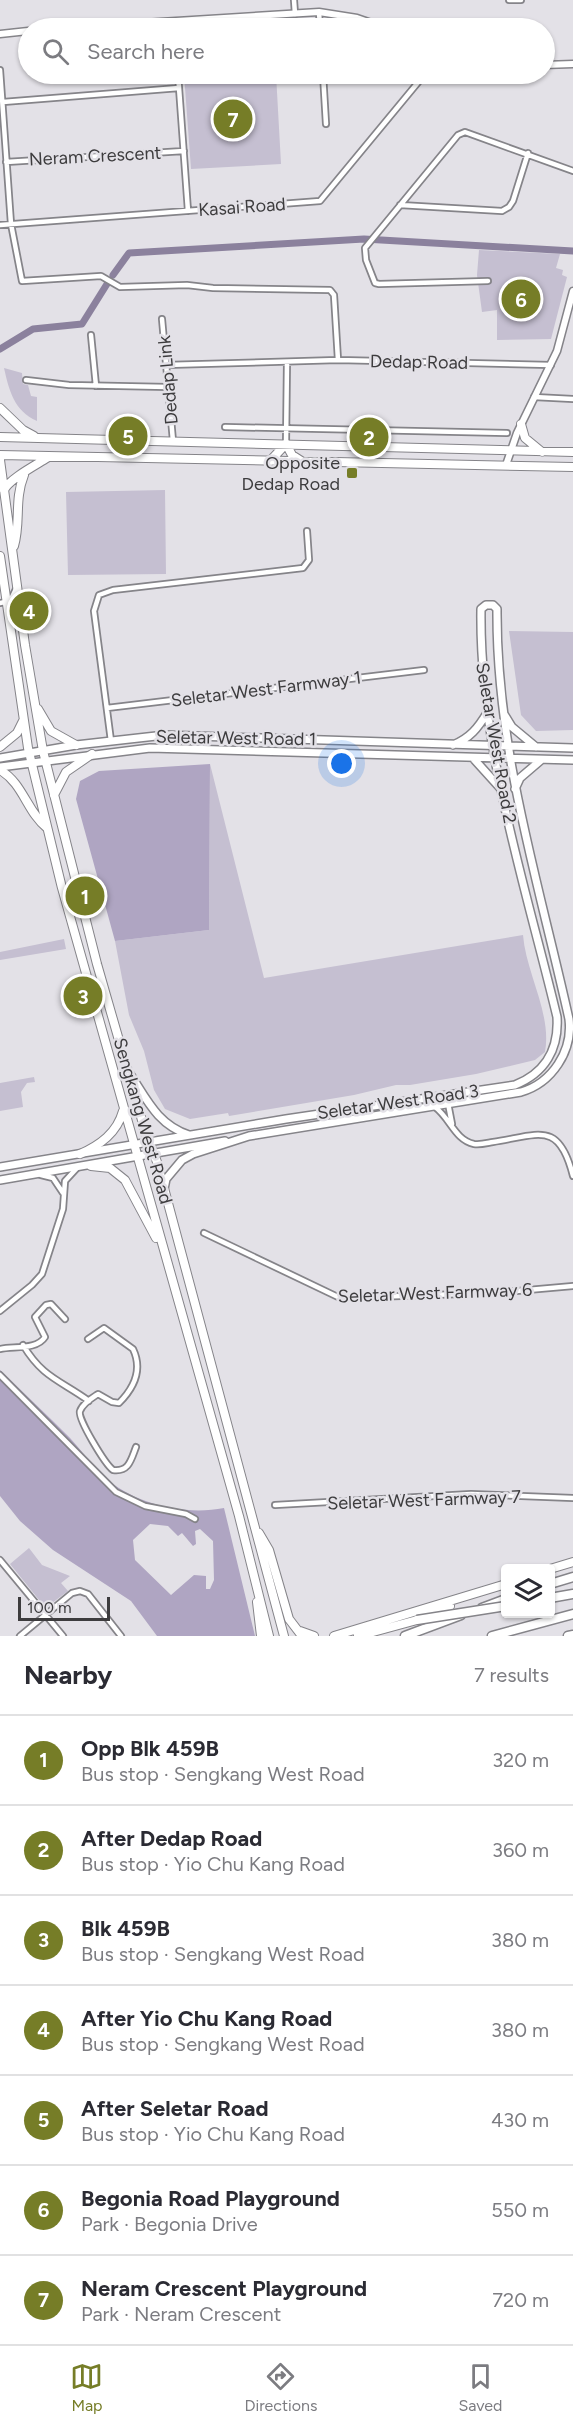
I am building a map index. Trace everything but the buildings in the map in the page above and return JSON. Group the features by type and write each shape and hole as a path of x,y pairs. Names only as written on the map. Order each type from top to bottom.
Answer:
{"highway":[{"path":"555,1582 573,1577"},
{"path":"555,1597 573,1594"},
{"path":"405,1636 501,1601"},
{"path":"417,1620 501,1607"},
{"path":"492,1636 573,1614"},
{"path":"568,1636 573,1635"}],"main road":[{"path":"0,408 23,430 38,438"},
{"path":"521,424 525,438 542,452"},
{"path":"0,437 423,446 573,452"},
{"path":"286,444 294,457 303,462"},
{"path":"268,462 286,444"},
{"path":"0,455 48,458 573,467"},
{"path":"4,490 11,479 24,475 48,458"},
{"name":"Sengkang West Road","path":"0,460 45,761 97,964 164,1189 284,1636"},
{"path":"14,549 17,536 18,489 24,475"},
{"name":"Sengkang West Road","path":"0,556 3,603 23,721 47,828 238,1516 269,1636"},
{"name":"Seletar West Road 2","path":"546,972 502,791 487,713 480,651 481,609 486,605 493,605 497,609 502,710 507,747 558,971"},
{"path":"35,706 51,730 76,746"},
{"path":"502,710 512,727 537,748"},
{"path":"451,746 465,740 487,713"},
{"path":"0,747 17,733 23,721"},
{"name":"Seletar West Road 1","path":"0,759 76,746 165,735 244,736 451,746 573,748"},
{"name":"Seletar West Road 1","path":"0,769 92,754 150,748 573,760"},
{"path":"54,795 66,772 92,754"},
{"path":"473,758 502,791"},
{"path":"515,789 520,778 541,759"},
{"path":"0,769 16,784 37,820 47,828"},
{"name":"Seletar West Road 3","path":"0,1180 91,1166 249,1136 526,1091 554,1069 568,1044 570,1026 558,971"},
{"name":"Seletar West Road 3","path":"0,1167 436,1095 515,1085 529,1080 541,1069 555,1046 557,1036 557,1017 546,972"},
{"path":"130,1074 161,1120 172,1129 189,1135"},
{"path":"80,1154 103,1141 120,1123 124,1110"},
{"name":"Seletar West Road 3","path":"164,1189 166,1179 182,1160 249,1136"},
{"path":"91,1166 110,1168 125,1180 145,1214 166,1258"},
{"path":"255,1526 269,1550 289,1619 301,1634 314,1636"},
{"path":"555,1567 573,1562"},
{"path":"358,1636 417,1620 501,1585"},
{"path":"334,1636 501,1585"},
{"path":"257,1594 261,1636"}],"street":[{"path":"294,0 295,14"},
{"path":"509,0 521,0"},
{"path":"319,12 319,18"},
{"path":"251,18 319,12 357,18"},
{"path":"0,34 18,32"},
{"path":"555,64 573,64"},
{"path":"0,69 11,224 22,280 104,277 120,287 187,285 213,288 330,290 334,295 338,360"},
{"name":"Neram Crescent","path":"179,84 188,211"},
{"path":"324,84 327,124"},
{"name":"Kasai Road","path":"0,225 320,201 417,84"},
{"path":"3,102 179,88"},
{"path":"488,281 375,283 370,274 365,248 458,135 465,132 573,171"},
{"name":"Neram Crescent","path":"6,162 184,151"},
{"path":"400,205 502,211 513,201 528,153"},
{"path":"506,465 521,424 551,365 573,291"},
{"name":"Dedap Link","path":"162,319 173,441"},
{"path":"91,334 96,386"},
{"name":"Dedap Road","path":"166,365 338,360 551,365"},
{"path":"286,444 287,362"},
{"path":"26,380 45,384 168,387"},
{"path":"534,398 573,399"},
{"path":"225,427 507,433"},
{"path":"111,741 94,611 99,595 113,590 303,568 309,560 307,531"},
{"path":"3,603 14,595 17,581"},
{"name":"Seletar West Farmway 1","path":"107,708 424,670"},
{"path":"90,744 104,738 110,732"},
{"path":"436,1095 447,1098 453,1126 458,1136 474,1144 532,1135 552,1137 564,1148 573,1176"},
{"path":"435,1107 453,1126"},
{"path":"0,1311 33,1285 42,1274 60,1221 65,1180 77,1168"},
{"path":"37,1174 52,1178 63,1192"},
{"name":"Seletar West Farmway 6","path":"204,1233 340,1298 493,1293 573,1286"},
{"path":"0,1349 38,1345 45,1339 35,1317 46,1305 51,1305 65,1319"},
{"path":"88,1339 104,1328 133,1349 136,1357 135,1386 119,1403 112,1402 100,1393 89,1401 80,1412 80,1417 109,1467 117,1470 128,1467 136,1447"},
{"path":"23,1345 33,1362 49,1378 89,1401"},
{"path":"0,1376 116,1492 145,1506 186,1514 195,1519"},
{"name":"Seletar West Farmway 7","path":"275,1505 471,1494 573,1498"},
{"path":"0,1560 63,1636"},
{"path":"20,1636 72,1593 80,1591 87,1594 122,1636"}],"shaded area":[{"path":"185,84 277,84 281,164 191,169"},
{"path":"479,250 560,254 556,268 563,270 562,275 567,277 551,339 497,340 497,310 482,312 477,275"},
{"path":"4,368 22,373 23,384 28,385 31,396 37,397 37,421 29,417 18,406"},
{"path":"165,490 166,574 68,575 66,492"},
{"path":"509,631 573,632 573,730 536,731 521,715"},
{"path":"210,764 264,978 523,935 545,1023 545,1052 535,1060 476,1074 410,1085 396,1085 354,1095 229,1116 228,1113 190,1119 165,1109 154,1090 144,1051 129,1015 115,941 209,930"},
{"path":"210,764 209,930 115,941 76,799 80,781 99,771"},
{"path":"64,939 66,949 0,960 0,952"},
{"path":"34,1077 35,1082 27,1083 21,1092 23,1107 0,1111 0,1083"},
{"path":"0,1370 70,1438 103,1476 115,1486 144,1501 160,1506 193,1510 224,1508 255,1636 157,1636 131,1601 53,1550 20,1521 0,1496","holes":["150,1524 168,1526 178,1536 182,1533 193,1546 196,1544 195,1531 200,1529 213,1541 214,1580 210,1589 206,1589 206,1576 194,1575 171,1595 135,1560 133,1540"]},
{"path":"29,1548 42,1565 70,1576 61,1583 68,1591 48,1606 44,1606 10,1564"}],"waterway":[{"path":"113,275 129,253 364,239 573,251"},
{"path":"0,349 33,329 82,324 107,284"}],"place":[{"name":"Neram Crescent Playground","path":"233,119"},
{"name":"Begonia Road Playground","path":"521,299"},
{"name":"After Seletar Road","path":"128,436"},
{"name":"After Dedap Road","path":"369,437"},
{"name":"Opposite Dedap Road","path":"352,473"},
{"name":"After Yio Chu Kang Road","path":"29,611"},
{"name":"Opp Blk 459B","path":"85,896"},
{"name":"Blk 459B","path":"83,996"}]}
